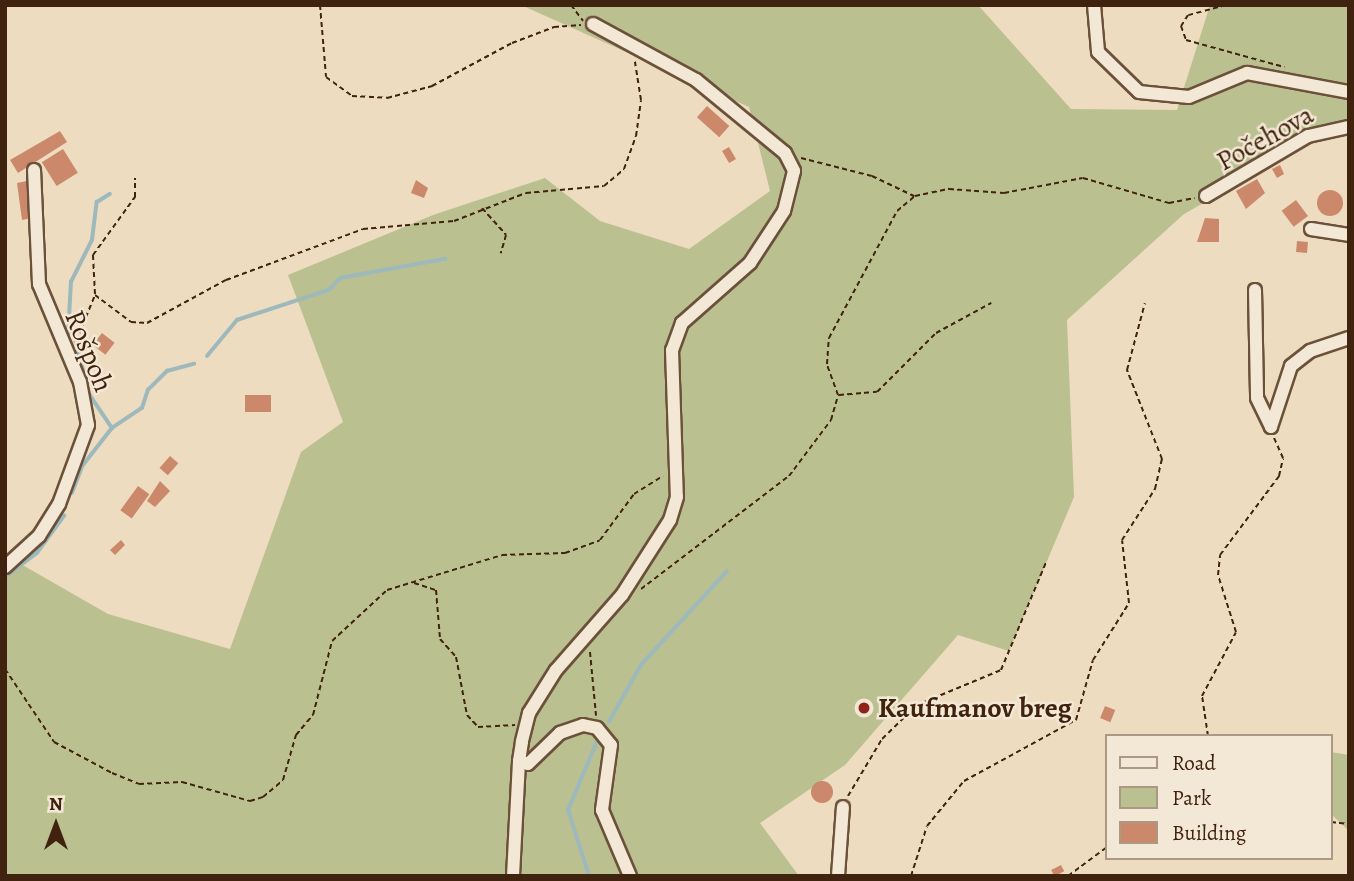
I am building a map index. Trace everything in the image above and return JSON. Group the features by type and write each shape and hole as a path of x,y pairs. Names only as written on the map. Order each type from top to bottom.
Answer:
{"street":[{"path":"1094,5 1098,52 1139,92 1189,97 1247,74 1349,92"},
{"path":"513,876 519,761 529,713 556,670 622,595 670,520 676,468 672,350 682,323 750,263 783,211 794,171 785,153 696,80 589,24"},
{"name":"Počehova","path":"1206,195 1308,136 1349,127"},
{"name":"Rošpoh","path":"5,567 48,522 85,444 88,406 68,349 39,284 34,170"},
{"path":"1311,229 1349,235"},
{"path":"1255,290 1257,398 1271,427"},
{"path":"1271,427 1291,366 1310,351 1349,338"},
{"path":"519,761 528,764 560,733 597,728 611,745 602,810 630,876"},
{"path":"838,876 843,807"}],"path":[{"path":"320,5 326,77 352,96 387,98 432,86 512,43 554,27 589,24"},
{"path":"413,5 426,5"},
{"path":"571,5 589,24"},
{"path":"1226,5 1188,15 1181,26 1186,40 1296,72"},
{"path":"95,295 131,322 155,321 226,280 363,229 454,221 526,193 604,186 624,169 641,100 640,70 631,54"},
{"path":"785,153 872,176 915,197"},
{"path":"68,349 95,295 93,256 135,197 135,178"},
{"path":"622,595 692,553 789,476 831,420 838,395 827,363 829,338 897,211 915,197 949,189 1004,193 1083,178 1169,203 1206,195"},
{"path":"482,208 506,235 501,253"},
{"path":"838,395 877,392 936,333 991,303"},
{"path":"911,876 931,818 964,781 1076,720 1093,660 1129,603 1122,540 1155,489 1162,459 1127,370 1145,303"},
{"path":"1208,734 1202,696 1236,632 1220,583 1220,555 1279,476 1283,458 1271,427"},
{"path":"5,669 54,743 139,784 182,782 250,801 283,780 296,735 313,715 332,641 387,590 502,555 565,553 600,540 634,494 676,468"},
{"path":"843,807 882,739 906,715 940,692 1001,670 1047,560"},
{"path":"412,583 436,590 440,639 456,657 467,715 478,727 511,721 522,742"},
{"path":"588,634 597,728"},
{"path":"1068,876 1106,848"}],"green space":[{"path":"521,5 978,5 1071,109 1177,110 1210,5 1349,5 1349,135 1309,143 1184,214 1067,320 1074,497 1009,651 958,635 845,765 760,823 799,876 5,876 5,555 108,614 230,649 301,452 343,422 288,275 433,215 545,178 600,221 689,249 770,191 749,107"},
{"path":"1333,752 1349,755 1349,831 1333,816"}],"building":[{"path":"707,106 729,126 719,137 697,117"},
{"path":"60,131 67,142 18,173 10,160"},
{"path":"729,147 736,159 729,163 722,151"},
{"path":"63,149 78,173 57,186 42,162"},
{"path":"1280,165 1284,174 1277,178 1272,169"},
{"path":"1257,179 1265,193 1246,209 1236,191"},
{"path":"416,180 428,188 424,198 411,193"},
{"path":"27,181 36,217 22,220 17,183"},
{"path":"1330,190 1339,194 1343,203 1339,212 1330,216 1321,212 1317,203 1321,194"},
{"path":"1296,200 1308,216 1294,227 1282,211"},
{"path":"1205,218 1219,219 1219,242 1197,242"},
{"path":"1297,241 1308,242 1307,253 1296,252"},
{"path":"102,333 115,343 105,355 93,345"},
{"path":"245,395 271,395 271,412 245,412"},
{"path":"170,456 178,463 168,475 160,468"},
{"path":"160,481 170,491 155,507 147,501"},
{"path":"138,486 149,494 132,518 120,510"},
{"path":"121,540 125,545 115,555 110,550"},
{"path":"1105,706 1115,710 1110,722 1100,718"},
{"path":"822,781 830,784 833,792 830,800 822,803 814,800 811,792 814,784"},
{"path":"1061,865 1064,871 1054,876 1051,870"}],"waterway":[{"path":"68,335 71,282 92,240 97,202 110,194"},
{"path":"207,356 237,320 329,290 340,278 445,259"},
{"path":"76,342 90,395 112,428"},
{"path":"72,493 83,465 112,428 142,408 148,390 167,371 194,364"},
{"path":"5,577 37,553 64,516"},
{"path":"609,722 641,665 727,571"},
{"path":"589,876 568,810 599,737"}],"place":[{"name":"Kaufmanov breg","path":"864,708"}]}
